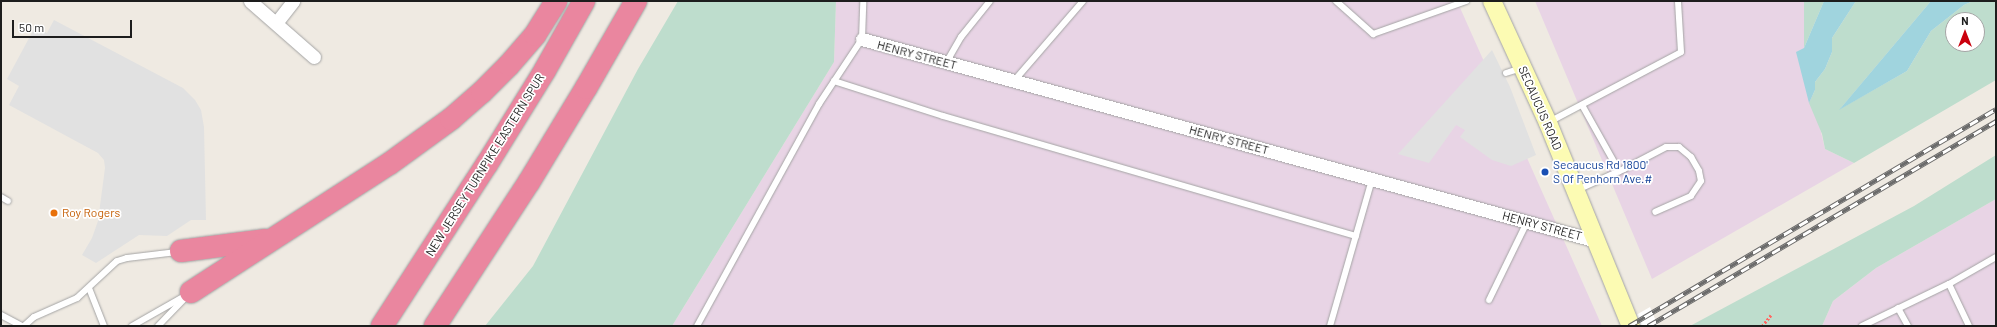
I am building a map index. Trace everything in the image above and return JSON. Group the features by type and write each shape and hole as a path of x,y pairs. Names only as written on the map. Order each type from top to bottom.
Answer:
{"highway":[{"path":"191,292 389,164 466,106 496,78 535,35 556,1"},
{"name":"NEW JERSEY TURNPIKE EASTERN SPUR","path":"382,326 483,170 545,70 584,1"},
{"path":"435,326 533,175 636,1"},
{"path":"181,251 238,245 273,238"}],"main road":[{"name":"SECAUCUS ROAD","path":"1492,1 1548,123 1631,326"}],"street":[{"path":"250,1 314,57"},
{"path":"276,23 293,1"},
{"name":"HENRY STREET","path":"862,39 1597,241"}],"lane":[{"path":"697,326 819,104 862,39 864,1"},
{"path":"946,63 961,37 990,1"},
{"path":"1014,81 1083,1"},
{"path":"1336,1 1373,34 1466,1"},
{"path":"1548,123 1681,52 1678,1"},
{"path":"1506,73 1523,67"},
{"path":"834,81 950,118 1356,236"},
{"path":"1582,105 1619,171"},
{"path":"1576,190 1619,171 1666,147 1678,147 1691,157 1699,171 1701,181 1691,196 1655,212"},
{"path":"1330,326 1372,180"},
{"path":"1,197 8,201"},
{"path":"1489,300 1527,222"},
{"path":"1,314 23,326 34,317 67,303 89,288 108,268 118,261 127,258 181,251"},
{"path":"1862,326 1950,284 1996,257"},
{"path":"1950,284 1969,326"},
{"path":"89,288 104,326"},
{"path":"132,326 191,292"},
{"path":"158,326 191,292"},
{"path":"1898,308 1908,326"}],"path":[{"path":"1762,326 1771,315"}],"shaded area":[{"path":"836,1 1457,1 1602,326 672,326 834,62"},
{"path":"1535,1 1804,1 1804,59 1825,149 1854,163 1652,279"},
{"path":"54,20 183,88 195,100 201,110 204,127 206,220 191,220 167,236 139,235 96,263 82,255 92,238 98,221 105,168 104,160 98,153 9,105 19,86 7,79 35,27 47,33"},
{"path":"1492,50 1510,87 1536,155 1511,166 1492,160 1460,137 1465,130 1456,125 1429,163 1398,154"},
{"path":"1996,199 1996,326 1822,326 1833,301 1876,268"}],"green space":[{"path":"678,1 836,1 834,62 672,326 485,326 533,266 638,69"},
{"path":"1804,1 1824,1 1804,48"},
{"path":"1856,1 1931,1 1840,109 1907,71 1931,31 1945,20 1945,52 1985,52 1985,12 1955,12 1964,5 1973,1 1996,1 1996,80 1854,163 1825,149 1822,134 1809,103 1815,90 1815,82 1825,69 1832,52 1832,38"},
{"path":"1996,155 1996,199 1876,268 1833,301 1822,326 1690,326 1914,206"}],"water":[{"path":"1824,1 1856,1 1832,38 1832,52 1825,69 1815,82 1815,90 1809,103 1796,52 1804,48"},
{"path":"1931,1 1973,1 1964,5 1955,12 1945,12 1945,20 1931,31 1907,71 1839,110"}],"pier":[{"path":"1650,307 1658,326 1617,326"}],"railway":[{"path":"1629,326 1996,109"},
{"path":"1648,326 1996,121"}],"place":[{"name":"Secaucus Rd 1800' S Of Penhorn Ave.#","path":"1545,172"},
{"name":"Roy Rogers","path":"54,213"}]}
